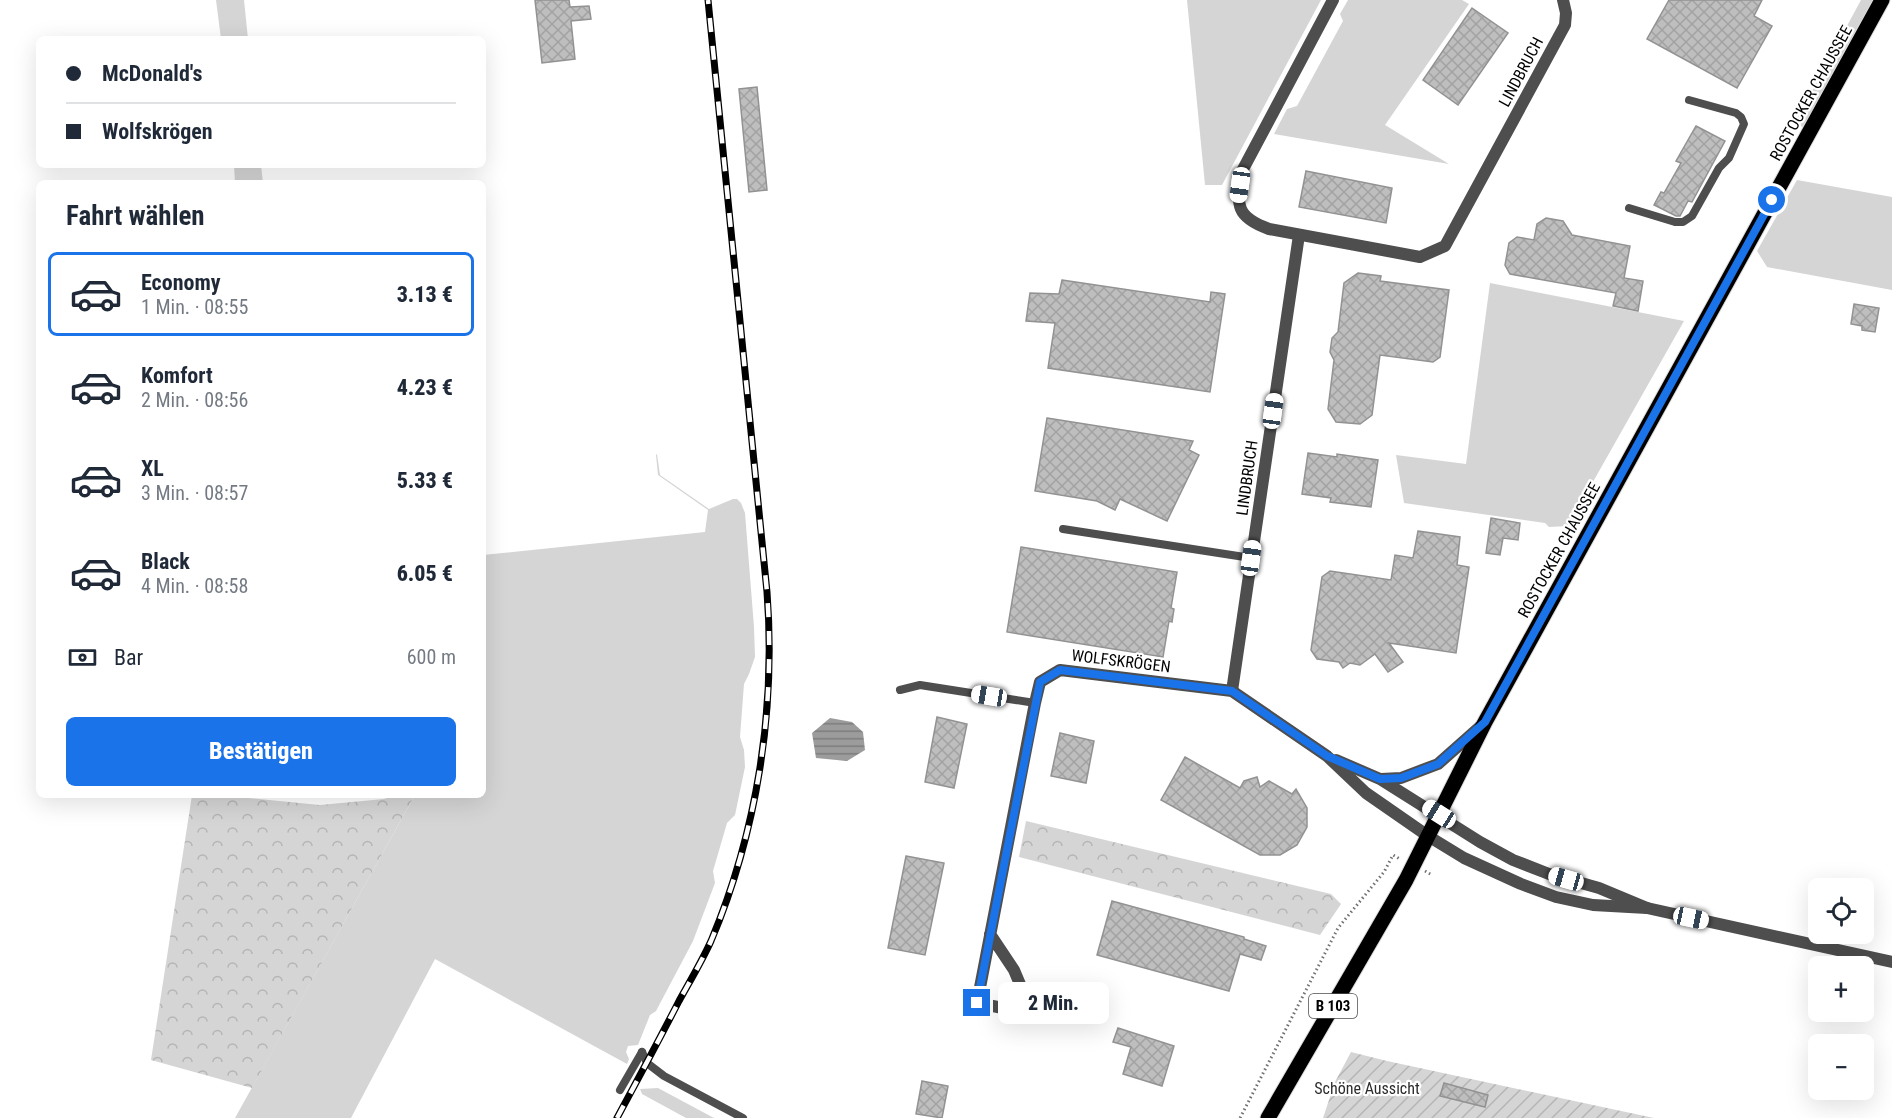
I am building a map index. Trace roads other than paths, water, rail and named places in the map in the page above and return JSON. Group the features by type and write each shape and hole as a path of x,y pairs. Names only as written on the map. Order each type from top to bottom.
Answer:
{"main road":[{"name":"ROSTOCKER CHAUSSEE","path":"1268,1118 1406,880 1485,722 1882,0"}],"street":[{"name":"LINDBRUCH","path":"1333,0 1241,173 1238,197 1242,212 1254,224 1269,229 1420,257 1445,246 1565,25 1566,13 1563,0"},
{"name":"LINDBRUCH","path":"1232,691 1299,235"},
{"name":"WOLFSKRÖGEN","path":"990,934 1014,970 1022,989 1015,1003 1003,1008 977,1003 990,934 1035,703 1040,682 1060,670 1232,691 1327,756 1366,793 1464,858 1556,897 1593,906 1647,908"},
{"path":"1380,779 1401,778 1438,764 1485,722"},
{"name":"WOLFSKRÖGEN","path":"1327,756 1380,779 1513,860 1549,874 1599,888 1647,908"},
{"path":"1647,908 1892,962"}],"lane":[{"path":"1629,208 1675,222 1683,222 1692,216 1719,168 1728,158 1744,124 1741,117 1736,112 1689,100"},
{"path":"1063,529 1251,558"},
{"path":"900,690 920,685 1035,703"},
{"path":"620,1090 642,1052 647,1062 664,1076 743,1118"}],"railway":[{"path":"617,1118 704,956 727,900 751,814 760,770 769,681 767,592 708,0"}],"park label":[{"name":"Schöne Aussicht","path":"1367,1088"}]}
